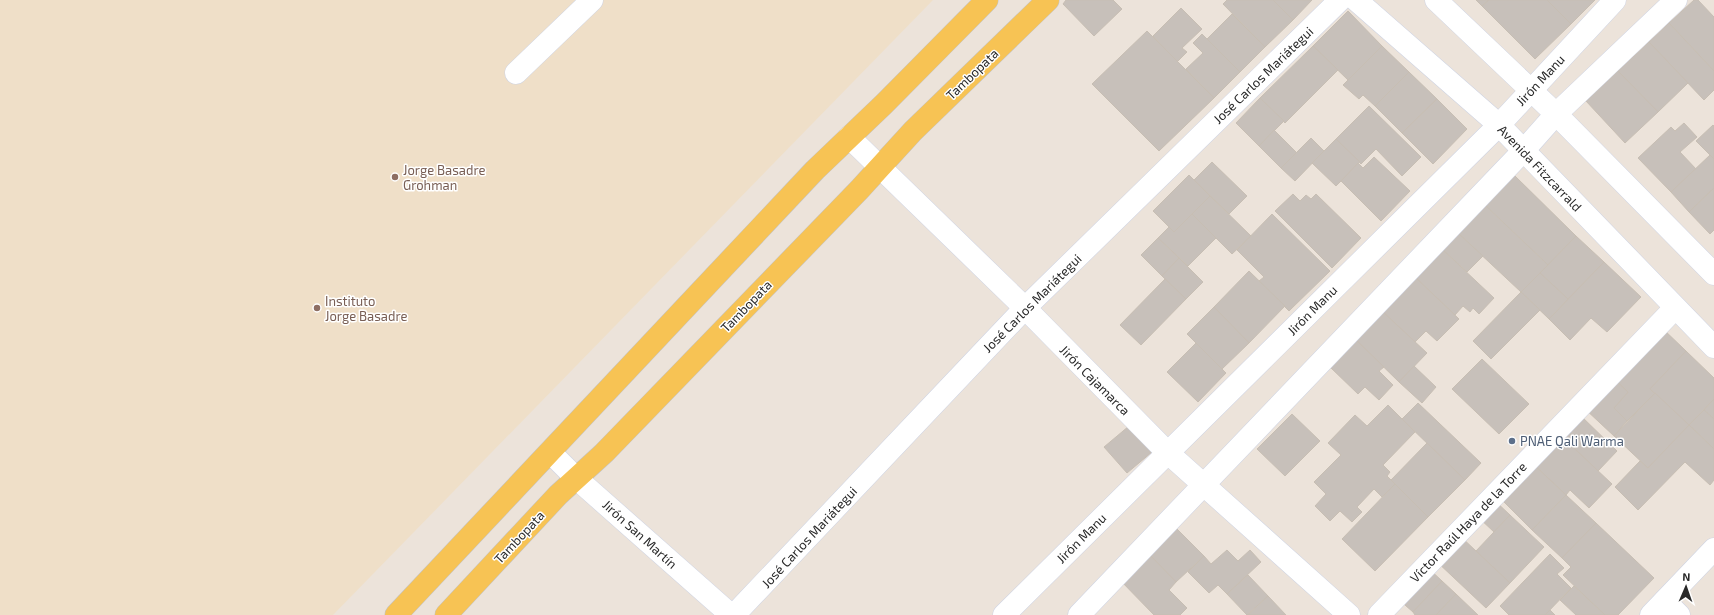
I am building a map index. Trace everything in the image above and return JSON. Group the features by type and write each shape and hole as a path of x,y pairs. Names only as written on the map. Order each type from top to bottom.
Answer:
{"main road":[{"path":"396,615 788,199 849,136 884,104 987,0"},
{"name":"Tambopata","path":"446,615 576,478 609,447 913,131 1048,0"}],"street":[{"path":"516,73 592,0"},
{"name":"José Carlos Mariátegui","path":"734,615 1025,308 1340,0"},
{"name":"Avenida Fitzcarrald","path":"1356,0 1499,125 1714,347"},
{"path":"1436,0 1556,114 1714,274"},
{"name":"Jirón Manu","path":"1004,615 1499,125 1615,0"},
{"path":"1079,615 1524,150 1556,114 1676,0"},
{"name":"Jirón Cajamarca","path":"849,136 1025,308 1167,452 1349,615"},
{"name":"Víctor Raúl Haya de la Torre","path":"1379,615 1675,308"},
{"name":"Jirón San Martín","path":"550,452 576,478 731,615"},
{"path":"1665,610 1714,549"}],"shaded area":[{"name":"Instituto Jorge Basadre","path":"0,0 933,0 333,615 0,615"}],"building":[{"path":"1066,0 1113,0 1122,9 1094,36 1063,4"},
{"path":"1227,0 1273,0 1293,20 1265,47 1223,4"},
{"path":"1273,0 1312,0 1293,20"},
{"path":"1476,0 1489,0 1482,6"},
{"path":"1489,0 1547,0 1571,24 1535,59 1482,6"},
{"path":"1547,0 1595,0 1571,24"},
{"path":"1694,0 1698,0 1714,17 1714,71 1669,23"},
{"path":"1181,8 1202,29 1182,48 1187,52 1177,62 1153,36"},
{"path":"1348,11 1382,46 1348,80 1313,46"},
{"path":"1232,14 1265,47 1240,72 1207,39"},
{"path":"1669,23 1714,71 1714,90 1704,100 1649,42"},
{"path":"1147,31 1214,98 1159,151 1092,84"},
{"path":"1202,34 1240,72 1214,98 1186,69 1203,53 1193,43"},
{"path":"1649,42 1688,83 1658,112 1618,71"},
{"path":"1313,46 1338,70 1285,123 1260,98"},
{"path":"1382,46 1409,72 1375,106 1363,95 1359,99 1343,85"},
{"path":"1618,71 1658,112 1625,143 1586,101"},
{"path":"1409,72 1437,99 1402,133 1375,106"},
{"path":"1260,98 1284,121 1259,146 1236,123"},
{"path":"1437,99 1467,129 1433,164 1402,133"},
{"path":"1369,106 1421,157 1402,176 1376,149 1361,164 1336,139"},
{"path":"1684,123 1697,137 1680,152 1696,169 1671,192 1638,158 1671,127 1675,131"},
{"path":"1713,125 1714,126 1714,159 1696,141"},
{"path":"1274,130 1297,153 1281,168 1259,146"},
{"path":"1311,138 1324,151 1295,181 1281,168"},
{"path":"1336,139 1360,162 1336,186 1312,163"},
{"path":"1710,155 1714,159 1714,188 1689,212 1671,192"},
{"path":"1374,157 1410,191 1381,221 1341,181 1358,163 1363,168"},
{"path":"1212,162 1247,196 1229,214 1194,180"},
{"path":"1189,175 1210,196 1174,232 1153,211"},
{"path":"1515,176 1576,236 1548,265 1486,206"},
{"path":"1714,188 1714,230 1710,234 1689,212"},
{"path":"1293,194 1300,201 1306,195 1311,199 1316,194 1361,238 1332,268 1275,211"},
{"path":"1210,196 1251,236 1232,254 1192,214"},
{"path":"1486,206 1548,265 1521,292 1459,234"},
{"path":"1192,214 1216,238 1188,266 1158,238 1169,227 1174,232"},
{"path":"1272,214 1330,271 1289,311 1259,281 1264,277 1237,250"},
{"path":"1459,234 1483,256 1467,272 1443,250"},
{"path":"1576,236 1604,262 1568,299 1540,273"},
{"path":"1158,238 1179,258 1162,276 1141,255"},
{"path":"1443,250 1494,298 1479,314 1473,308 1470,312 1463,306 1455,315 1416,278"},
{"path":"1179,258 1203,282 1186,299 1162,276"},
{"path":"1604,262 1641,297 1607,332 1591,318 1570,340 1549,319"},
{"path":"1249,271 1285,306 1249,343 1214,307"},
{"path":"1540,273 1568,299 1549,319 1521,292"},
{"path":"1416,278 1459,319 1437,341 1426,331 1415,342 1383,312"},
{"path":"1165,279 1186,299 1141,345 1120,325"},
{"path":"1521,292 1540,310 1491,359 1473,341"},
{"path":"1214,307 1249,343 1222,369 1187,334"},
{"path":"1383,312 1427,353 1399,382 1356,340"},
{"path":"1661,327 1686,351 1650,389 1655,393 1627,421 1614,408 1628,392 1613,378"},
{"path":"1356,340 1384,367 1379,371 1393,385 1379,400 1365,387 1358,394 1330,367"},
{"path":"1196,343 1226,373 1198,402 1167,372"},
{"path":"1686,351 1714,378 1714,399 1689,425 1650,389"},
{"path":"1482,359 1529,404 1499,434 1452,389"},
{"path":"1414,366 1436,387 1422,403 1399,382"},
{"path":"1613,378 1628,392 1614,408 1627,421 1614,436 1584,408"},
{"path":"1655,393 1689,425 1648,468 1614,436"},
{"path":"1714,399 1714,419 1704,410"},
{"path":"1418,403 1481,463 1465,480 1402,419"},
{"path":"1388,405 1415,432 1383,465 1390,472 1387,476 1395,484 1382,497 1374,489 1357,507 1362,512 1352,522 1340,511 1330,521 1315,506 1326,494 1314,482 1341,455 1328,443 1355,415 1367,426"},
{"path":"1704,410 1714,419 1714,449 1689,425"},
{"path":"1292,414 1320,441 1285,476 1257,449"},
{"path":"1579,414 1617,451 1598,471 1559,434"},
{"path":"1689,425 1714,449 1714,480 1710,485 1685,462 1638,510 1615,487 1640,461 1648,468"},
{"path":"1129,426 1152,452 1127,473 1104,447"},
{"path":"1559,434 1612,484 1589,508 1570,490 1566,495 1532,463"},
{"path":"1427,443 1465,480 1428,517 1391,480"},
{"path":"1532,463 1566,495 1532,530 1499,497"},
{"path":"1395,484 1428,517 1375,571 1342,539"},
{"path":"1566,495 1596,523 1562,558 1532,530"},
{"path":"1493,499 1510,515 1494,532 1477,516"},
{"path":"1510,515 1544,547 1510,583 1476,551"},
{"path":"1596,523 1654,578 1618,615 1605,615 1563,575 1571,567 1562,558"},
{"path":"1174,526 1204,556 1176,582 1147,552"},
{"path":"1459,535 1510,583 1486,608 1435,560"},
{"path":"1227,550 1238,561 1250,550 1261,562 1227,594 1218,585 1209,593 1188,572 1204,556 1211,564"},
{"path":"1147,552 1176,582 1169,590 1187,608 1180,615 1154,615 1119,579"},
{"path":"1550,554 1564,568 1557,574 1571,588 1545,615 1509,615 1500,606"},
{"path":"1427,567 1442,581 1413,612 1397,598"},
{"path":"1248,575 1268,596 1247,615 1227,594"},
{"path":"1442,581 1456,594 1436,615 1415,615 1413,612"},
{"path":"1574,586 1605,615 1576,615 1560,600"},
{"path":"1456,594 1478,615 1436,615"},
{"path":"1268,596 1286,615 1248,615"},
{"path":"1550,610 1555,615 1545,615"}],"place":[{"name":"Jorge Basadre Grohman","path":"395,177"},
{"name":"Instituto Jorge Basadre","path":"317,308"},
{"name":"PNAE Qali Warma","path":"1512,441"}]}
